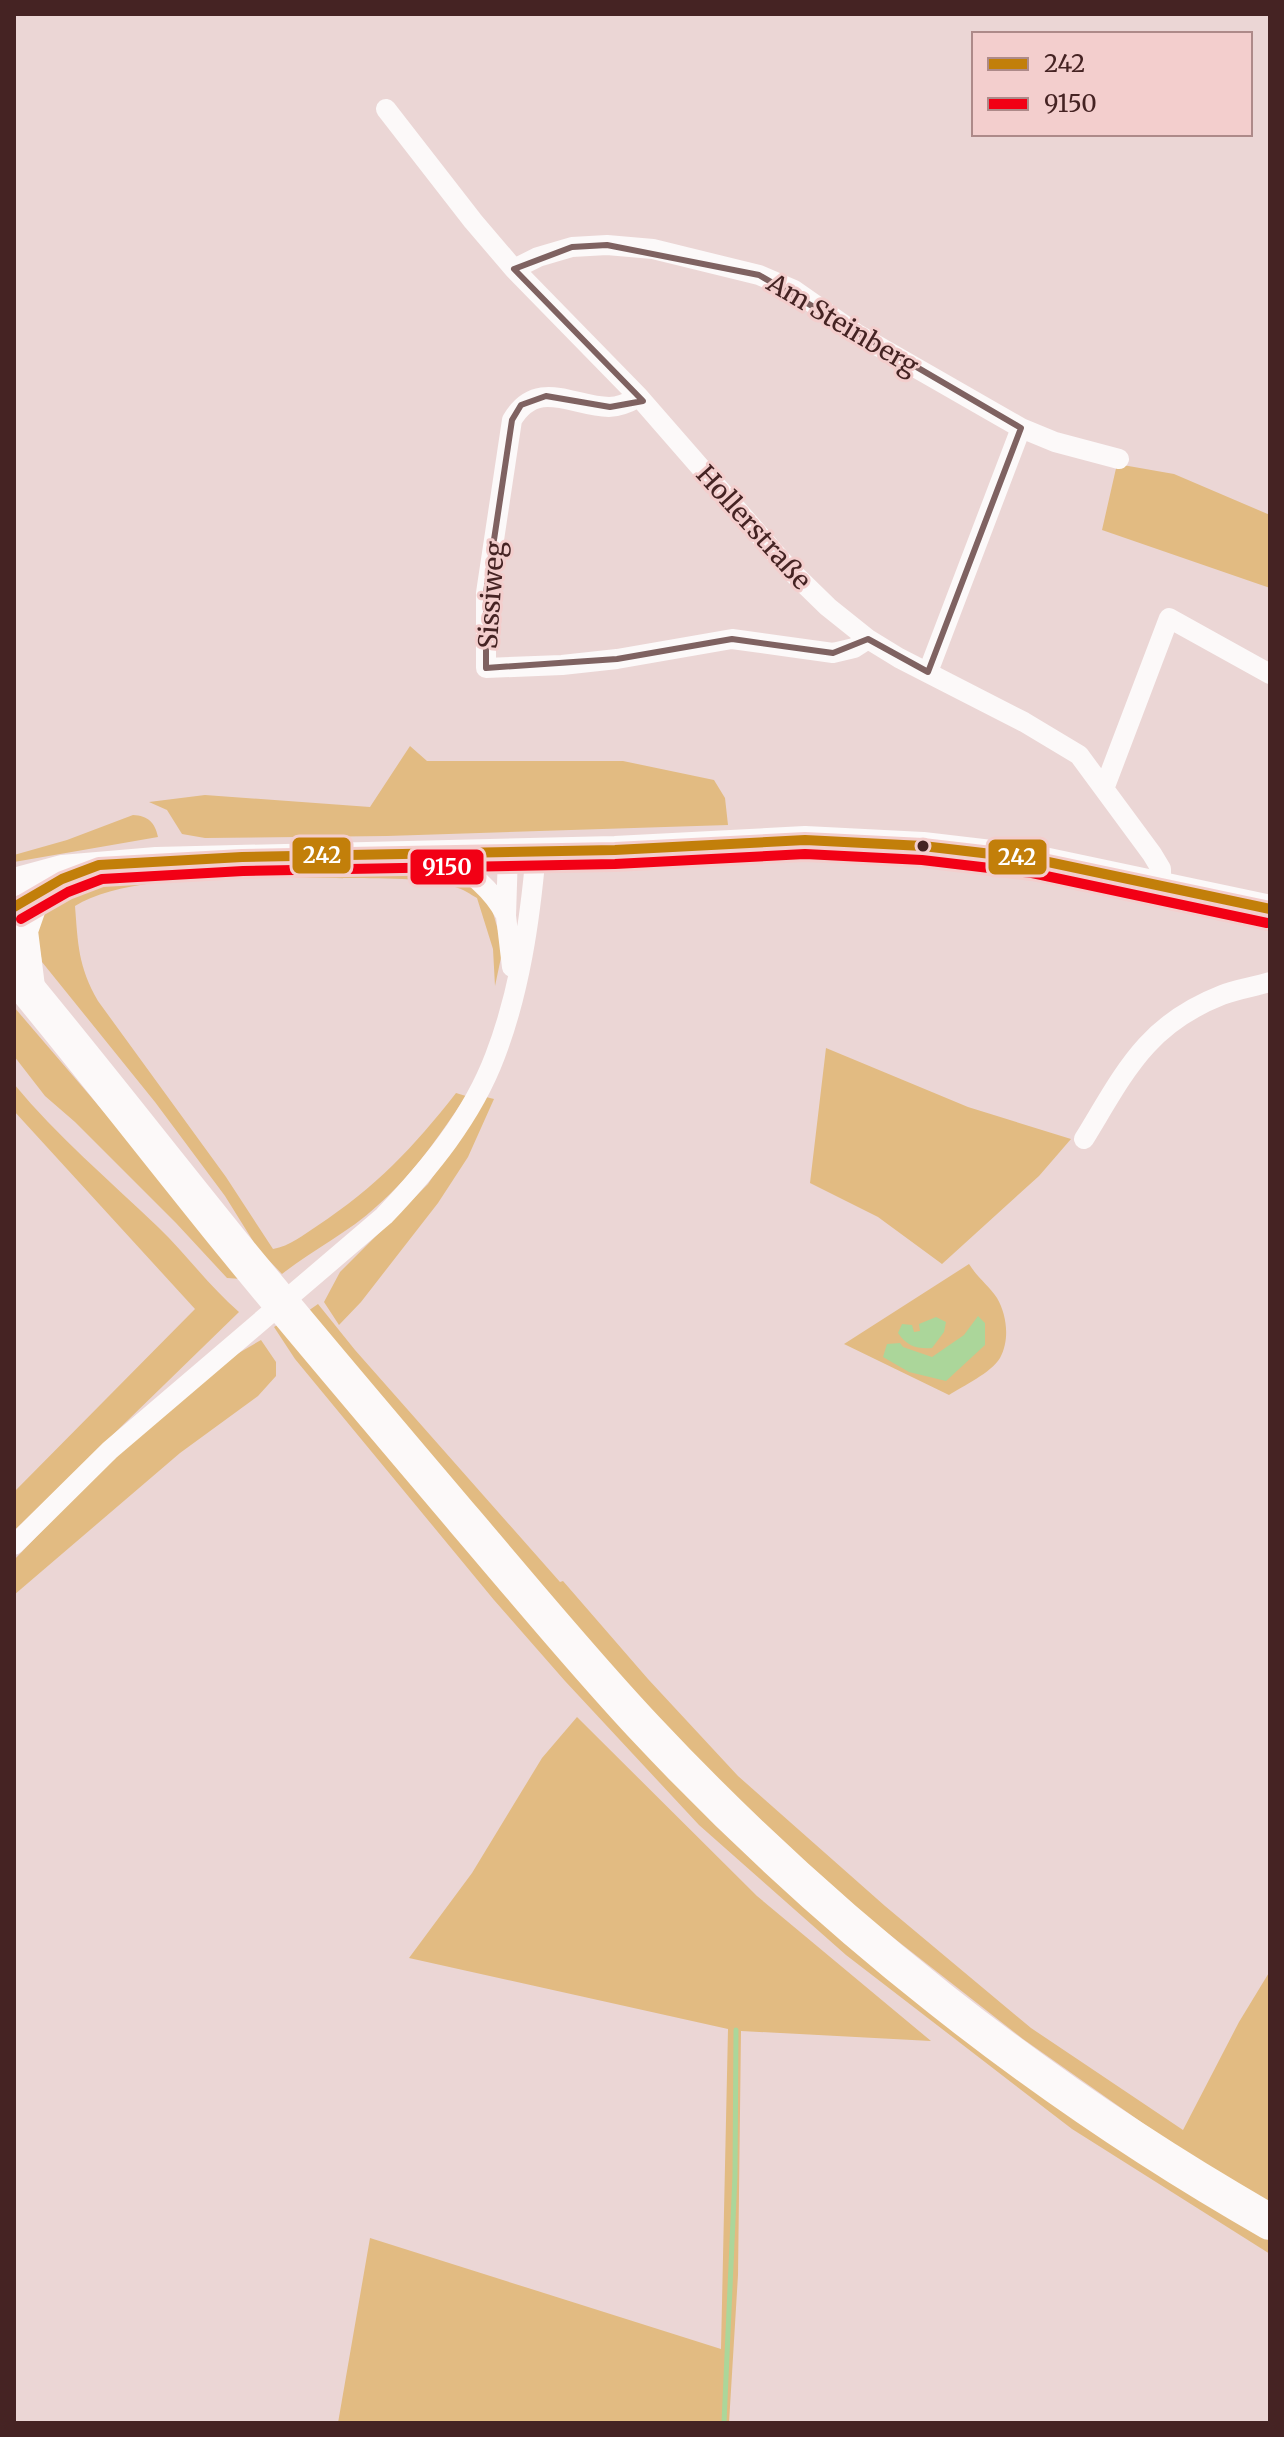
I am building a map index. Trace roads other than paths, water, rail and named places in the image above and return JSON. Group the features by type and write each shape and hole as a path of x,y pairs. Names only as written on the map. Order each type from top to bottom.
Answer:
{"highway":[{"path":"23,984 234,1246 418,1467 647,1731 716,1800 860,1932 990,2037 1092,2111 1270,2222"}],"main road":[{"path":"14,907 26,886 62,869 99,865 242,857 615,850 759,841 868,842 1034,859 1270,909"},
{"path":"23,984 26,886"}],"street":[{"name":"Hollerstraße","path":"386,109 514,269 639,397 789,569 828,607 868,639 1024,722 1079,755 1152,854 1161,869 1161,884"},
{"name":"Am Steinberg","path":"514,269 538,257 572,247 607,245 653,249 728,265 794,290 857,334 1021,428 1055,442 1119,459"},
{"name":"Sissiweg","path":"639,397 610,407 546,396 521,405 512,420 486,593 486,668 617,659 732,639 833,653 854,648 868,639"},
{"path":"928,672 1021,428"},
{"path":"1104,789 1169,618 1270,674"},
{"path":"14,1545 110,1450 384,1216 423,1176 477,1094 495,1058 514,991 530,913 536,852"},
{"path":"508,853 506,916 514,991"},
{"path":"443,854 480,881 497,898 506,916"},
{"path":"1084,1139 1123,1072 1145,1045 1192,1010 1223,995 1270,982"}],"waterway":[{"path":"724,2423 735,2175 736,2030"}]}
